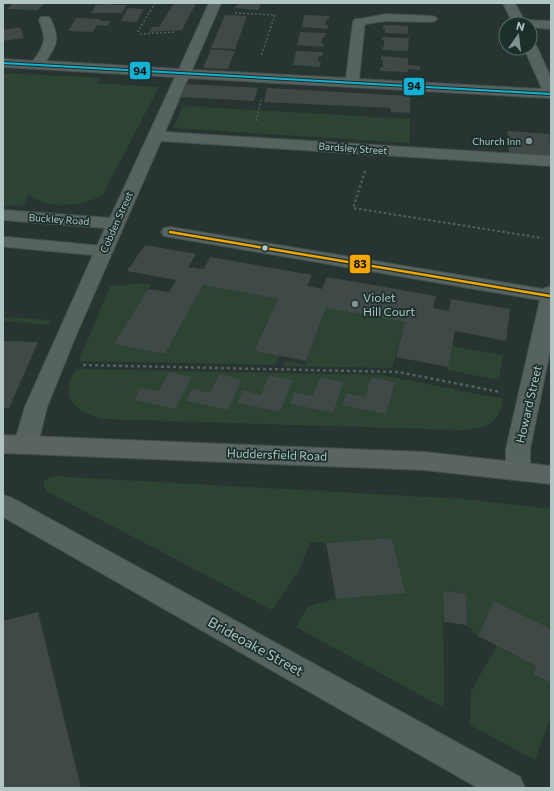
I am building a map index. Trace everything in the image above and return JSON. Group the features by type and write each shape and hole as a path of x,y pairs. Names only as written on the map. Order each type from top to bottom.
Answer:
{"main road":[{"name":"Huddersfield Road","path":"3,444 335,456 424,461 518,470 551,475"}],"street":[{"path":"509,3 516,16"},
{"name":"Cobden Street","path":"26,444 36,407 103,251 213,7"},
{"path":"37,64 50,46 52,39 45,20"},
{"path":"352,82 360,22"},
{"path":"538,25 551,25"},
{"path":"3,63 551,93 534,56"},
{"name":"Bardsley Street","path":"155,136 551,161"},
{"name":"Buckley Road","path":"3,215 115,224"},
{"path":"170,232 551,294"},
{"name":"Howard Street","path":"518,470 518,449 548,327 551,294"},
{"name":"Brideoake Street","path":"3,505 508,788"}],"lane":[{"path":"360,22 369,19 384,18 431,19"},
{"path":"7,242 103,251"}],"path":[{"path":"155,3 138,31 141,34 202,31"},
{"path":"213,7 275,15 260,78 251,142"},
{"path":"365,170 353,208 542,238"},
{"path":"79,365 398,372 503,393"}],"green space":[{"path":"3,73 100,78 97,83 159,87 102,196 74,204 56,205 38,200 29,195 23,206 3,205"},
{"path":"183,106 410,119 410,143 173,128"},
{"path":"143,283 151,285 114,344 165,354 203,285 278,299 254,351 279,356 275,365 79,361 110,286"},
{"path":"326,308 405,322 392,368 283,366 285,361 305,365"},
{"path":"3,317 50,320 48,325 3,321"},
{"path":"452,346 503,355 499,380 447,370"},
{"path":"76,369 381,375 503,399 501,408 494,421 483,427 460,430 104,419 85,413 74,404 71,399 69,384","holes":["169,372 192,377 175,409 134,400 141,388 159,391","219,374 242,379 228,410 186,401 192,390 210,393","270,375 293,380 280,412 238,403 243,391 261,395","320,377 344,382 333,413 290,404 295,392 313,396","371,377 395,382 386,414 342,404 346,393 365,397"]},
{"path":"52,476 464,499 551,509 551,629 494,601 478,636 467,625 466,594 443,591 444,708 296,627 308,606 336,599 404,593 392,538 326,543 310,542 300,569 272,610 46,491 43,482"},
{"path":"497,646 536,666 533,674 551,683 551,716 535,760 470,725 471,691"}],"building":[{"path":"13,3 44,3 38,10 8,9"},
{"path":"104,3 126,5 122,13 91,13 96,4 103,5"},
{"path":"174,3 196,3 182,30 149,32 152,27 159,27"},
{"path":"238,3 261,3 258,10 235,8"},
{"path":"128,8 144,9 137,22 121,21"},
{"path":"225,15 247,16 235,49 211,48"},
{"path":"304,15 330,16 325,25 328,25 327,29 302,27"},
{"path":"76,18 111,21 108,26 97,25 93,32 68,31"},
{"path":"383,25 408,26 408,34 385,33"},
{"path":"20,27 24,38 3,41 3,30"},
{"path":"300,32 326,33 321,43 324,43 323,47 297,45"},
{"path":"382,37 409,38 408,51 382,50 382,47 384,47 384,40 382,40"},
{"path":"211,49 235,51 228,69 203,68"},
{"path":"296,51 323,52 322,56 319,56 318,62 321,62 320,67 293,65"},
{"path":"381,56 408,58 408,65 420,66 420,70 408,69 408,72 380,71 380,67 383,67 383,60 381,60"},
{"path":"186,84 258,88 254,101 181,97"},
{"path":"267,88 410,96 410,113 391,112 390,108 264,102"},
{"name":"Church Inn","path":"507,131 549,134 551,156 509,153"},
{"name":"Violet Hill Court","path":"145,245 196,254 188,267 204,269 210,257 312,275 307,286 322,289 327,277 436,296 433,308 449,311 451,299 510,309 506,341 455,331 448,367 396,357 405,322 326,308 306,361 254,351 278,299 203,285 165,354 114,344 148,289 169,292 176,280 127,271"},
{"path":"3,341 38,342 9,408 3,408"},
{"path":"169,372 192,377 175,409 134,400 141,388 159,391"},
{"path":"219,374 242,379 228,410 186,401 192,389 210,393"},
{"path":"269,375 293,380 280,412 237,403 243,390 261,395"},
{"path":"320,377 344,382 333,413 290,404 294,392 313,396"},
{"path":"371,377 395,382 386,414 342,405 346,393 365,397"},
{"path":"392,538 405,593 336,599 326,543"},
{"path":"443,591 466,594 467,625 444,622"},
{"path":"494,601 551,629 551,683 533,674 536,666 478,636"},
{"path":"38,612 81,788 3,788 3,621"}],"transit line":[{"name":"94","path":"3,63 551,94"},
{"name":"83","path":"170,232 550,296"}],"place":[{"name":"Church Inn","path":"529,141"},
{"name":"Violet Hill Court","path":"355,304"}]}
